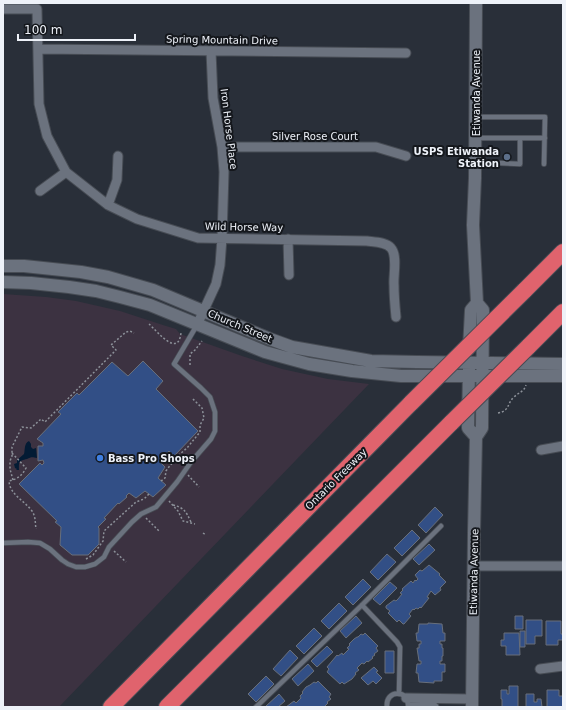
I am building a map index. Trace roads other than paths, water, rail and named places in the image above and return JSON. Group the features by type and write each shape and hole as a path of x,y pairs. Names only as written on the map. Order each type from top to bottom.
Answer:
{"highway":[{"name":"Ontario Freeway","path":"111,707 411,403 563,252"},
{"path":"167,707 563,312"}],"main road":[{"name":"Etiwanda Avenue","path":"472,703 476,438 482,428 483,376 483,310 477,303 473,225 476,138 476,3"},
{"name":"Church Street","path":"3,266 24,266 81,272 108,277 153,290 270,339 292,346 371,361 563,364"},
{"name":"Church Street","path":"3,282 62,286 96,292 150,305 265,352 309,364 352,371 401,376 563,376"},
{"name":"Etiwanda Avenue","path":"476,438 468,428 471,310 477,303"}],"street":[{"name":"Wild Horse Way","path":"3,8 37,9 39,104 47,136 66,172 108,205 137,219 198,238 379,242 386,245 391,248 395,262 394,284 396,317"},
{"name":"Spring Mountain Drive","path":"38,49 406,53"},
{"name":"Iron Horse Place","path":"197,325 216,284 220,265 222,238 224,172 222,147 213,98 211,51"},
{"name":"Silver Rose Court","path":"222,147 376,147 406,156"},
{"path":"108,205 117,180 118,156"},
{"path":"40,190 66,172"},
{"path":"288,239 290,275"},
{"path":"541,450 563,446"},
{"path":"474,566 563,566"},
{"path":"540,668 563,666"},
{"path":"404,700 472,703"},
{"path":"411,707 434,707"}],"lane":[{"path":"475,117 545,117 544,164"},
{"path":"476,138 545,138"},
{"path":"475,162 520,164 520,138"},
{"path":"3,543 40,543 68,564 76,567 85,567 95,564 104,557 109,547 132,522 141,514 156,506 211,439 215,431 215,412 210,397 174,364 197,325"},
{"path":"256,707 362,605 441,526"},
{"path":"362,605 400,647 404,700"},
{"path":"387,707 387,701 390,696 396,694 404,700"}],"water":[{"path":"29,441 33,449 36,448 37,458 33,457 21,461 19,464 19,470 16,470 17,469 15,468 14,464 17,463 17,460 24,454 25,445"}],"place":[{"name":"USPS Etiwanda Station","path":"507,157"},
{"name":"Bass Pro Shops","path":"100,458"}]}
